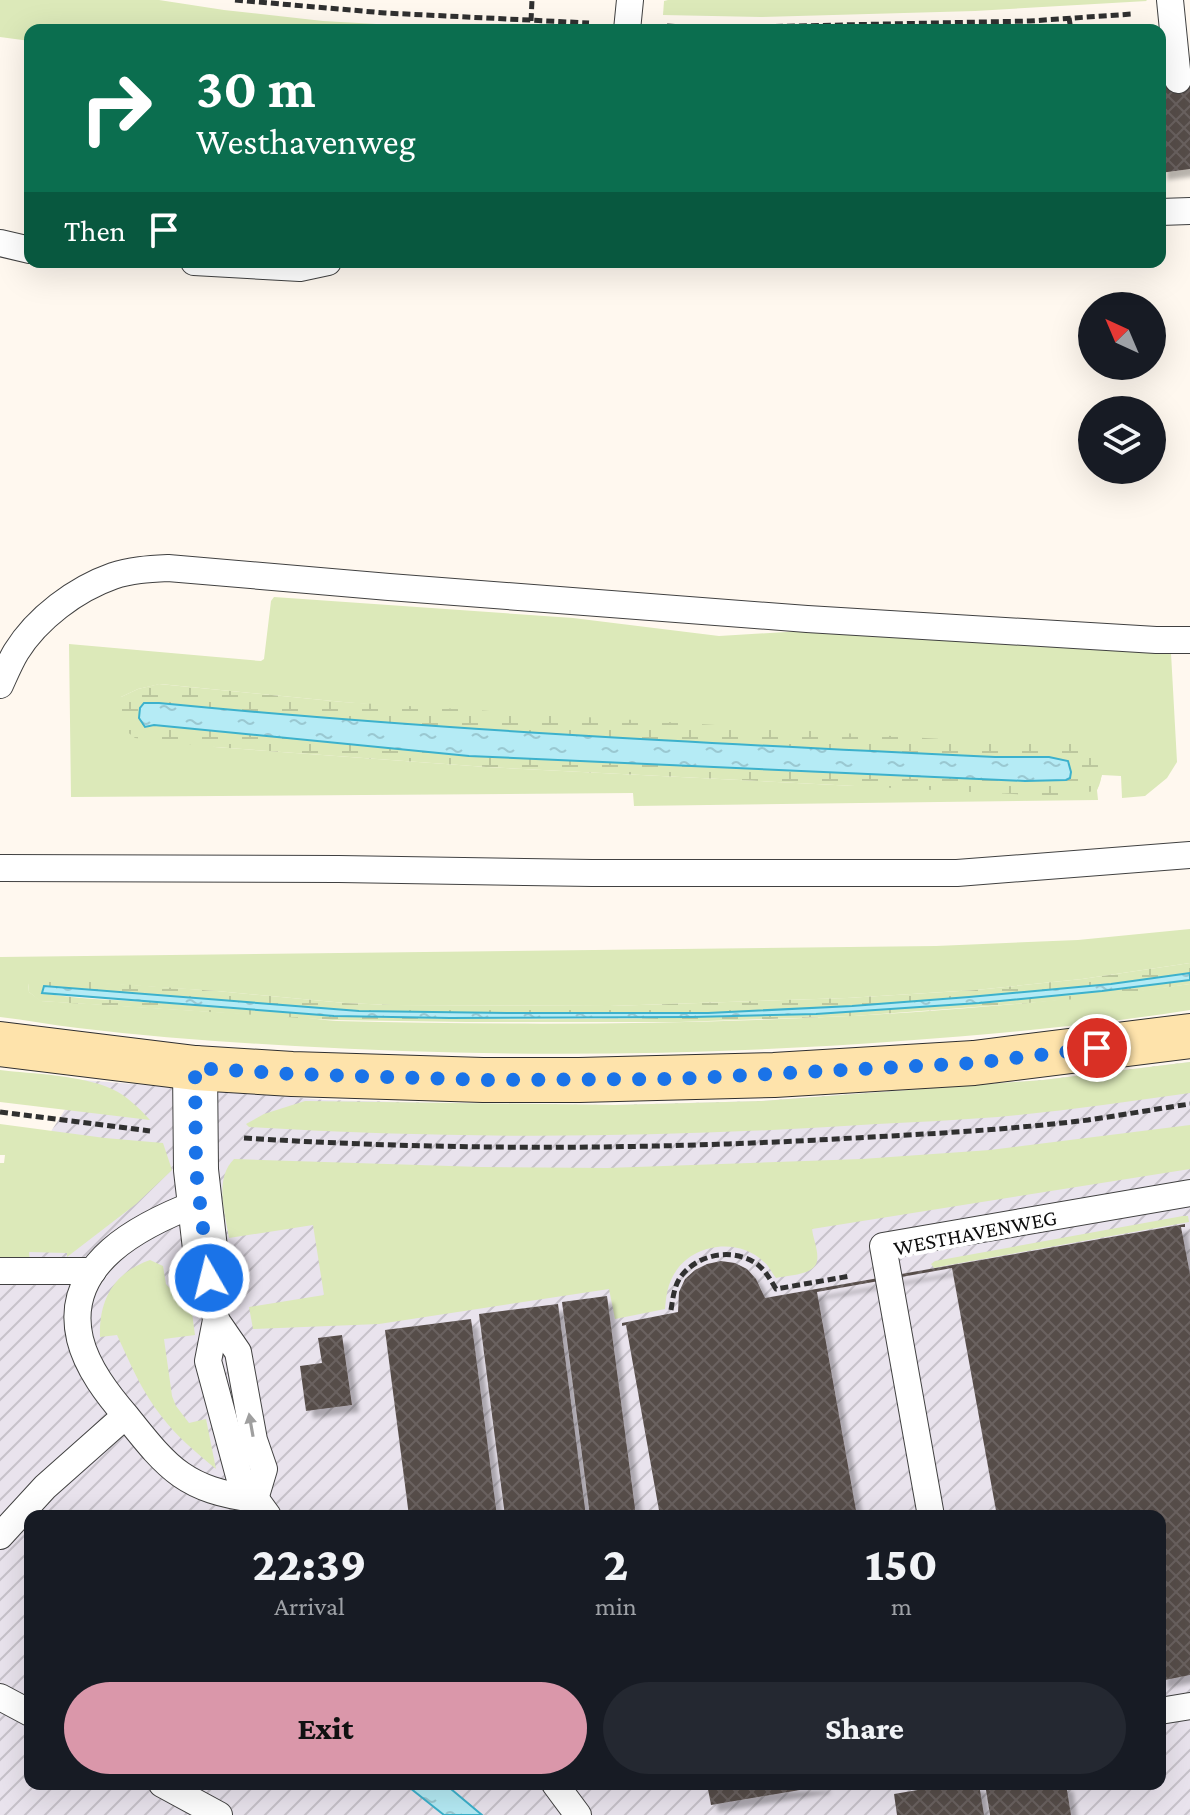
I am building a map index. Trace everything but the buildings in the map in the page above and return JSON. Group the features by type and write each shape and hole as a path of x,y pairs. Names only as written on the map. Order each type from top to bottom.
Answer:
{"street":[{"path":"0,1044 195,1068 292,1074 483,1080 675,1079 974,1063 1190,1036"},
{"path":"195,1068 196,1170 206,1257"}],"lane":[{"path":"1170,6 1178,80"},
{"path":"1166,212 1190,211"},
{"path":"0,243 24,249"},
{"path":"0,685 8,643 79,592 115,575 168,568 807,619 1190,640"},
{"path":"0,868 957,873 1190,855"},
{"name":"WESTHAVENWEG","path":"930,1510 883,1246 1190,1193"},
{"path":"200,1202 164,1216 129,1236 93,1271 82,1290 77,1309 80,1340 98,1379 159,1458 201,1486 261,1508"},
{"path":"206,1257 216,1320 208,1361 239,1476 261,1508"},
{"path":"0,1271 93,1271"},
{"path":"0,1536 45,1487 125,1416"},
{"path":"0,1697 24,1710"},
{"path":"1166,1710 1190,1706"},
{"path":"173,1790 219,1815"},
{"path":"559,1790 578,1815"}],"path":[{"path":"235,0 531,21 628,18 671,24"},
{"path":"531,21 532,0"},
{"path":"888,24 1030,21 1170,6"},
{"path":"1069,18 1070,24"},
{"path":"0,1112 116,1128 318,1143 668,1147 1016,1127 1089,1120 1190,1104"},
{"path":"671,1310 681,1276 695,1264 712,1256 743,1257 757,1264 776,1289 888,1270"}],"shaded area":[{"path":"1190,1062 1190,1815 0,1815 0,1181 18,1183 84,1080 325,1100 615,1105 762,1101 1043,1080"}],"green space":[{"path":"0,0 159,0 323,21 377,24 24,24 24,40 0,37"},
{"path":"664,1 1147,1 975,11 761,17 663,15"},
{"path":"274,597 573,618 719,636 802,631 946,636 1171,653 1177,762 1167,778 1145,796 1122,798 1121,776 1102,775 1097,790 1098,800 634,806 633,793 71,797 69,644 261,661 264,659","holes":["160,684 343,702 1068,761 855,786 486,767 215,747 121,697"]},
{"path":"159,684 343,702 974,741 1071,740 1094,747 1102,773 1097,790 1031,795 486,767 215,747 135,738 121,727 118,701 138,689","holes":["159,703 263,713 681,741 1049,757 1064,759 1066,780 1025,781 469,756 154,725 147,727"]},
{"path":"1190,929 1190,963 976,990 847,998 610,1006 392,1005 36,979 28,984 29,992 41,1001 337,1021 550,1024 871,1015 1084,997 1190,984 1190,1010 1046,1028 901,1041 750,1050 598,1054 446,1052 186,1039 0,1017 0,957 936,946 1078,940"},
{"path":"1190,963 1190,973 1111,984 852,1006 708,1013 359,1011 44,986 42,993 349,1016 606,1019 899,1008 1190,980 1190,984 1100,997 1015,1004 854,1016 680,1022 333,1020 40,1001 29,992 28,983 36,978 392,1005 610,1006 976,990"},
{"path":"1190,1062 1190,1093 968,1119 798,1129 563,1136 407,1134 249,1127 246,1124 264,1114 305,1101 615,1105 762,1101 1043,1080"},
{"path":"0,1070 100,1084 123,1095 150,1120 0,1102"},
{"path":"0,1124 163,1143 172,1170 136,1204 67,1257 67,1253 29,1252 30,1263 0,1264 0,1163 4,1163 5,1155 0,1155"},
{"path":"1190,1125 1190,1169 812,1229 817,1249 815,1266 806,1272 776,1278 766,1264 740,1249 727,1247 701,1251 679,1266 669,1286 665,1309 615,1319 609,1289 379,1324 253,1329 249,1307 324,1295 313,1225 229,1238 222,1197 224,1176 234,1159 607,1168 862,1159 990,1150"},
{"path":"1188,1216 1189,1222 934,1268 931,1264 935,1261"},
{"path":"150,1260 163,1266 166,1284 192,1313 195,1335 164,1339 172,1396 189,1423 206,1419 216,1469 181,1438 155,1407 117,1335 100,1337 102,1311 111,1290 126,1272"}],"water":[{"path":"144,703 577,735 995,757 1049,757 1068,761 1071,772 1066,780 1025,781 469,756 154,725 145,727 139,718"},
{"path":"1190,973 1190,980 979,1003 816,1014 693,1017 334,1016 42,993 44,986 359,1011 708,1013 969,997 1111,984"},
{"path":"413,1790 452,1790 482,1815 444,1815"}],"route":[{"path":"209,1278 196,1170 195,1068 483,1080 675,1079 974,1063 1097,1048"}]}
